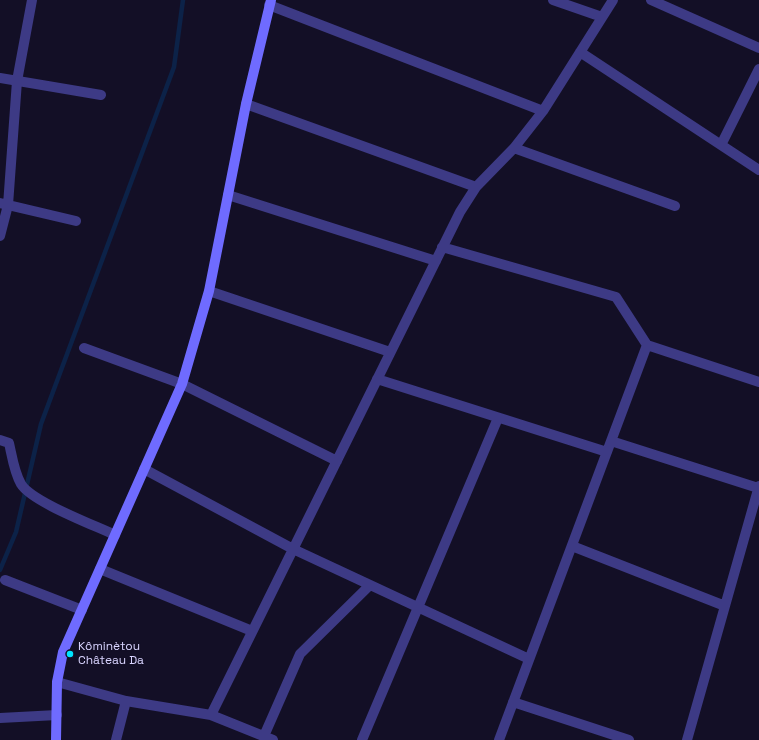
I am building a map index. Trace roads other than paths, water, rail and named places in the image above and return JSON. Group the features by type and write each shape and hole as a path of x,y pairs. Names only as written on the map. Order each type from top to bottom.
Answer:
{"street":[{"path":"0,236 17,81 32,0"},
{"path":"553,0 602,17"},
{"path":"211,715 460,212 476,187 514,148 543,111 613,0"},
{"path":"651,0 759,48"},
{"path":"56,740 57,682 63,652 182,384 208,291 246,104 270,3 543,111"},
{"path":"580,52 759,170"},
{"path":"721,145 759,69"},
{"path":"0,78 101,95"},
{"path":"246,104 476,187"},
{"path":"514,148 675,206"},
{"path":"228,195 436,261"},
{"path":"4,204 76,221"},
{"path":"442,247 616,297 646,345 759,382"},
{"path":"208,291 390,352"},
{"path":"499,740 646,345"},
{"path":"84,348 182,384 337,462"},
{"path":"377,380 607,452"},
{"path":"362,740 498,418"},
{"path":"0,440 9,443 16,471 22,485 35,498 115,535"},
{"path":"611,441 758,491 687,740"},
{"path":"144,469 293,549 529,659"},
{"path":"572,546 725,606"},
{"path":"100,569 252,631"},
{"path":"5,580 82,610"},
{"path":"57,682 126,701 211,715 268,738 300,654 370,585"},
{"path":"116,740 126,701"},
{"path":"513,702 629,740"},
{"path":"0,718 57,715"}],"waterway":[{"path":"0,570 16,532 41,424 174,67 183,0"}],"place":[{"name":"Kôminètou Château Da","path":"70,654"}]}
